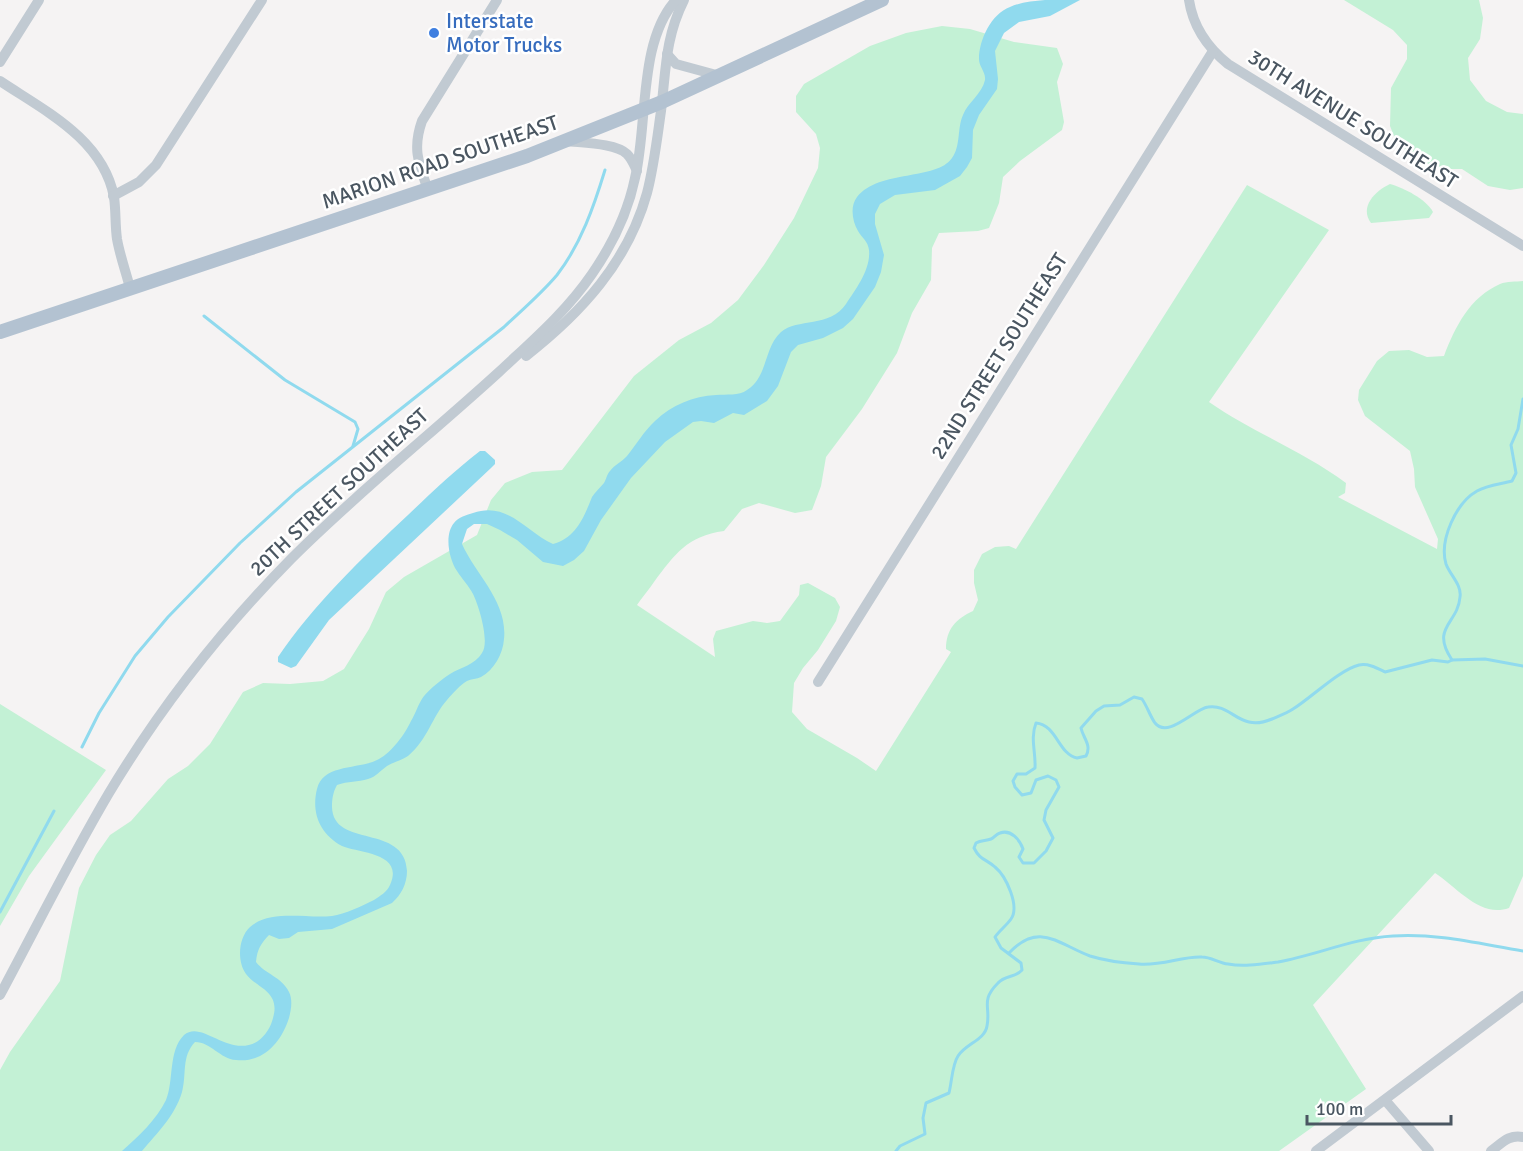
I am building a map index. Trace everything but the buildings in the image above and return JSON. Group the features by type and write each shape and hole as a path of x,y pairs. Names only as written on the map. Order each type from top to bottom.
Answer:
{"main road":[{"name":"MARION ROAD SOUTHEAST","path":"0,332 428,190 566,141 662,102 882,0"}],"street":[{"path":"0,62 39,0"},
{"path":"113,196 139,182 156,165 262,0"},
{"path":"428,190 416,148 418,130 428,110 498,0"},
{"name":"20TH STREET SOUTHEAST","path":"0,995 109,793 158,718 202,659 267,584 318,533 558,318 602,259 620,225 631,195 637,171 651,55 657,32 667,11 676,0"},
{"name":"20TH STREET SOUTHEAST","path":"455,412 557,331 583,306 604,280 629,238 645,200 654,158 671,31 684,0"},
{"name":"30TH AVENUE SOUTHEAST","path":"1190,0 1191,12 1200,34 1213,51 1228,64 1255,83 1523,246"},
{"name":"22ND STREET SOUTHEAST","path":"818,682 1213,51"},
{"path":"667,54 676,64 720,76"},
{"path":"0,81 63,123 87,143 102,165 113,196 117,238 130,288"},
{"path":"566,141 620,150 630,157 637,171"},
{"path":"1316,1151 1523,996"},
{"path":"1385,1100 1429,1151"},
{"path":"1491,1151 1510,1137 1523,1137"}],"green space":[{"path":"1344,0 1479,0 1483,18 1480,39 1468,58 1470,80 1486,101 1507,112 1523,114 1523,188 1510,190 1488,186 1462,169 1449,169 1428,164 1412,156 1396,141 1390,126 1391,88 1407,59 1407,45 1393,30"},
{"path":"942,26 970,29 1014,42 1057,48 1063,64 1057,82 1064,122 1062,130 1020,161 1003,177 999,203 989,228 978,231 939,233 932,248 931,280 912,313 897,353 862,409 826,457 821,486 812,510 795,513 759,503 742,509 724,531 700,537 683,548 637,605 715,657 713,639 716,631 753,621 767,623 780,621 799,595 800,585 808,583 835,598 840,607 836,621 794,683 792,712 807,729 876,771 951,652 946,649 950,630 957,621 973,611 978,600 974,570 982,554 995,547 1009,546 1016,549 1247,185 1329,230 1209,402 1346,483 1345,493 1338,497 1437,549 1438,539 1415,487 1410,451 1365,416 1358,400 1359,390 1377,361 1389,351 1409,350 1427,357 1444,356 1465,314 1480,297 1500,284 1523,281 1523,876 1509,908 1498,910 1488,909 1470,900 1435,873 1313,1005 1366,1089 1279,1151 0,1151 0,1070 60,981 79,888 96,855 110,835 131,821 168,779 188,766 210,744 243,692 263,683 290,684 323,681 344,669 369,629 386,592 404,577 477,535 491,500 505,483 532,472 562,470 634,376 679,340 711,323 738,300 794,218 818,168 820,148 816,134 796,112 796,96 804,84 870,46 906,33"},
{"path":"1390,184 1420,198 1433,212 1429,218 1371,223 1367,211 1370,200"},
{"path":"0,704 106,770 29,876 0,926"}],"water":[{"path":"1045,0 1080,0 1050,16 1019,22 1004,33 995,51 997,89 979,115 973,130 972,158 967,167 960,176 935,190 895,195 880,204 875,214 875,224 884,255 875,287 853,319 843,328 823,338 798,345 791,352 778,386 767,401 744,415 733,413 714,423 693,422 665,442 631,478 601,520 584,551 563,566 543,562 517,540 487,524 474,524 467,529 462,544 490,589 501,613 504,639 500,656 486,674 465,682 451,695 408,756 387,766 371,778 337,785 333,796 332,807 335,820 344,828 383,841 395,847 403,856 407,871 403,889 392,903 332,929 298,932 289,938 279,939 269,935 260,947 256,962 282,983 290,995 290,1015 281,1036 263,1055 246,1060 230,1059 206,1045 195,1042 186,1060 179,1101 170,1116 142,1151 122,1151 141,1134 166,1100 173,1058 184,1035 191,1031 199,1032 227,1043 247,1045 258,1041 269,1028 275,1009 274,1002 266,991 250,979 241,963 241,944 250,927 259,921 279,916 322,917 342,914 374,900 389,887 393,874 391,866 377,856 342,846 334,841 319,822 315,798 321,781 327,775 384,756 402,737 424,696 436,684 476,660 482,653 485,641 478,607 471,591 454,566 450,554 448,540 454,523 473,513 485,510 496,511 507,514 553,544 561,541 578,526 592,497 604,483 609,472 627,456 647,429 662,415 691,399 744,392 759,378 771,346 781,332 796,325 823,320 839,312 862,278 868,264 869,250 853,218 853,205 857,197 867,188 879,182 934,170 952,158 957,148 963,115 981,90 985,80 979,59 981,44 987,28 1003,10 1023,3"},
{"path":"480,451 485,451 495,460 495,464 329,620 296,666 291,668 278,662 278,657 292,637 339,583 434,490"}],"waterway":[{"path":"82,747 99,713 135,656 168,617 240,543 296,492 504,327 551,282 566,263 580,238 605,170"},
{"path":"204,316 285,380 355,422 358,429 353,446"},
{"path":"1452,660 1446,649 1444,633 1455,614 1460,593 1458,584 1446,564 1444,554 1447,534 1456,513 1469,497 1485,487 1512,481 1516,473 1511,445 1518,429 1523,399"},
{"path":"896,1151 900,1146 925,1134 923,1118 926,1103 949,1093 953,1068 958,1056 983,1035 987,1026 989,995 1001,980 1022,970 1021,963 1001,948 995,937 1011,919 1013,913 1013,899 1010,891 999,871 981,857 974,848 976,843 1004,832 1014,836 1022,846 1019,857 1023,863 1034,863 1046,851 1053,838 1044,820 1046,810 1059,787 1056,780 1048,776 1036,780 1031,793 1022,795 1013,781 1017,774 1026,774 1035,768 1033,740 1036,723 1049,729 1066,751 1077,758 1086,756 1088,752 1088,745 1081,728 1096,711 1104,706 1120,705 1134,697 1142,699 1155,723 1160,727 1167,728 1208,707 1223,709 1251,722 1261,722 1291,710 1334,678 1359,665 1369,665 1385,672 1432,660 1448,662 1485,659 1523,666"},
{"path":"0,912 54,811"},
{"path":"1009,953 1020,943 1039,937 1049,938 1090,956 1114,962 1156,964 1202,957 1234,965 1247,965 1278,962 1378,937 1409,935 1475,942 1523,951"}],"place":[{"name":"Interstate Motor Trucks","path":"434,33"}]}
